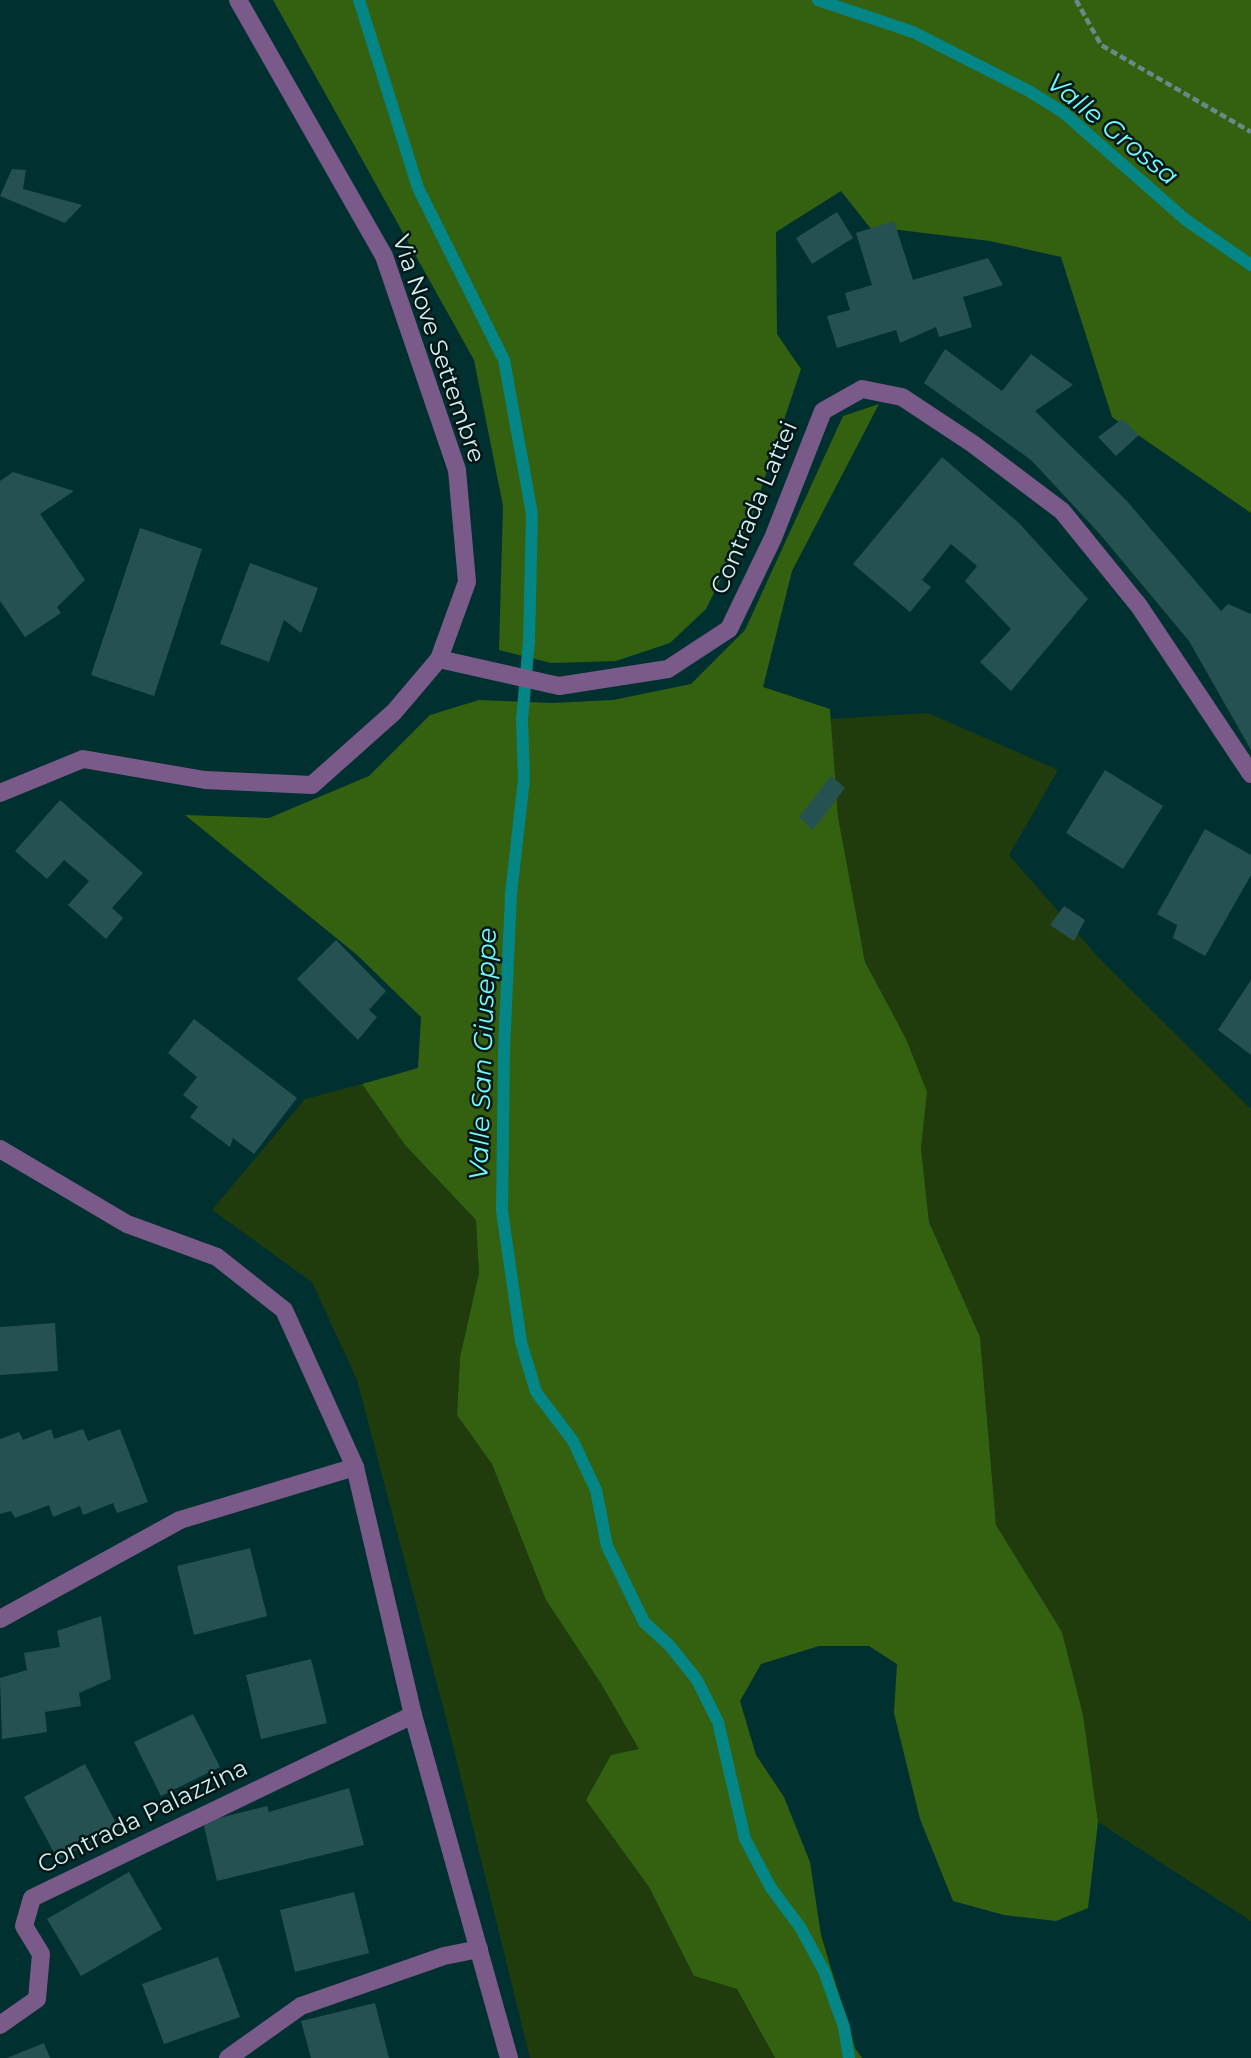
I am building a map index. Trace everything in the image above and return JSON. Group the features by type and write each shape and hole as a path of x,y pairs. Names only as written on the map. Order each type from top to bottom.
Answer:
{"street":[{"name":"Via Nove Settembre","path":"238,0 384,256 457,470 467,582 439,659"},
{"name":"Contrada Lattei","path":"439,659 559,685 668,669 729,629 773,538 823,411 862,388 902,397 973,444 1062,511 1139,606 1251,774"},
{"path":"0,793 83,759 205,780 312,785 394,712 439,659"},
{"path":"0,1149 127,1224 217,1257 284,1310 355,1467 413,1715 509,2058"},
{"path":"0,1619 180,1520 355,1467"},
{"name":"Contrada Palazzina","path":"0,2025 37,1999 41,1954 24,1926 32,1898 413,1715"},
{"path":"228,2058 301,2006 444,1956 479,1949"}],"path":[{"path":"1076,0 1101,45 1251,132"}],"green space":[{"path":"273,0 1251,0 1251,513 1112,417 1061,257 990,241 891,229 875,234 841,191 776,232 777,334 801,369 752,516 706,609 670,643 616,661 551,663 499,650 503,506 474,360"},
{"path":"879,404 792,571 763,687 830,709 838,817 865,962 906,1039 927,1092 921,1149 929,1222 980,1337 996,1525 1062,1632 1083,1715 1098,1822 1088,1908 1056,1921 1004,1915 953,1901 920,1819 894,1713 897,1664 869,1646 819,1646 761,1664 740,1701 756,1755 784,1797 810,1862 821,1935 855,2048 862,2058 775,2058 737,1989 694,1976 649,1887 586,1800 611,1755 639,1749 600,1682 546,1600 492,1464 457,1415 460,1357 479,1273 476,1220 405,1145 362,1084 418,1068 421,1017 356,954 185,815 269,818 369,776 430,715 479,700 552,703 613,700 691,684 745,630 843,416"},
{"path":"928,713 1058,770 1009,855 1098,957 1251,1109 1251,1921 1098,1822 1083,1716 1062,1632 996,1525 980,1337 929,1222 921,1149 927,1092 865,962 838,817 830,719"},
{"path":"362,1084 405,1145 476,1220 479,1273 460,1357 457,1415 492,1463 546,1600 600,1682 640,1750 586,1800 649,1887 694,1976 737,1989 775,2058 530,2058 448,1726 357,1380 312,1282 212,1210 305,1099"}],"building":[{"path":"12,169 26,170 23,189 82,205 65,223 0,196"},
{"path":"837,212 853,238 812,264 796,238"},
{"path":"894,221 913,280 988,258 1003,285 963,297 972,327 939,337 936,327 900,343 896,330 837,348 827,316 850,310 845,293 872,285 856,233"},
{"path":"945,349 1002,391 1031,354 1073,385 1035,411 1126,500 1221,611 1228,604 1251,614 1251,750 1189,641 1099,533 1031,460 924,383"},
{"path":"1122,419 1139,435 1116,456 1098,437"},
{"path":"942,457 1019,523 1088,599 1011,691 980,662 1011,629 965,581 977,566 951,544 922,580 931,587 910,612 853,564"},
{"path":"13,472 74,491 40,514 85,580 57,607 61,613 25,637 0,601 0,481"},
{"path":"140,528 202,549 154,696 91,675"},
{"path":"250,563 318,588 301,633 284,620 269,662 220,644"},
{"path":"1105,770 1163,806 1123,869 1066,833"},
{"path":"831,776 845,788 813,830 799,817"},
{"path":"60,800 143,873 112,908 123,918 106,939 68,905 89,881 64,860 47,879 15,851"},
{"path":"1205,829 1251,855 1251,875 1205,956 1173,938 1177,925 1157,914"},
{"path":"1064,906 1085,920 1074,941 1050,925"},
{"path":"336,940 386,991 369,1010 377,1017 358,1040 297,979"},
{"path":"1251,980 1251,1055 1218,1030"},
{"path":"194,1019 297,1098 254,1154 233,1138 230,1147 190,1117 198,1107 183,1095 197,1077 168,1053"},
{"path":"55,1323 58,1371 0,1375 0,1327"},
{"path":"51,1429 54,1439 83,1429 88,1441 120,1429 148,1502 117,1513 113,1503 83,1515 80,1506 53,1517 49,1505 15,1518 11,1511 0,1514 0,1439 19,1432 23,1440"},
{"path":"250,1548 267,1616 194,1635 177,1566"},
{"path":"101,1616 111,1679 79,1693 81,1706 45,1712 47,1732 2,1739 0,1678 27,1670 24,1653 60,1647 57,1631"},
{"path":"311,1659 327,1723 261,1739 246,1675"},
{"path":"193,1714 220,1767 161,1796 134,1742"},
{"path":"85,1764 118,1827 58,1860 24,1797"},
{"path":"349,1788 364,1845 217,1881 203,1822 267,1806 269,1812"},
{"path":"129,1872 162,1929 81,1976 47,1919"},
{"path":"354,1892 369,1953 295,1972 280,1910"},
{"path":"218,1957 240,2017 164,2044 142,1984"},
{"path":"375,2003 389,2058 311,2058 301,2021"},
{"path":"44,2043 50,2058 7,2058"}],"waterway":[{"name":"Valle San Giuseppe","path":"359,0 418,188 504,360 532,514 529,641 522,720 524,779 511,894 504,1049 502,1211 521,1342 536,1392 573,1441 596,1490 607,1546 644,1622 670,1646 697,1680 718,1722 745,1839 771,1888 800,1927 824,1971 844,2027 849,2058"},
{"name":"Valle Grossa","path":"818,0 913,32 1029,91 1064,113 1186,220 1251,265"}]}
